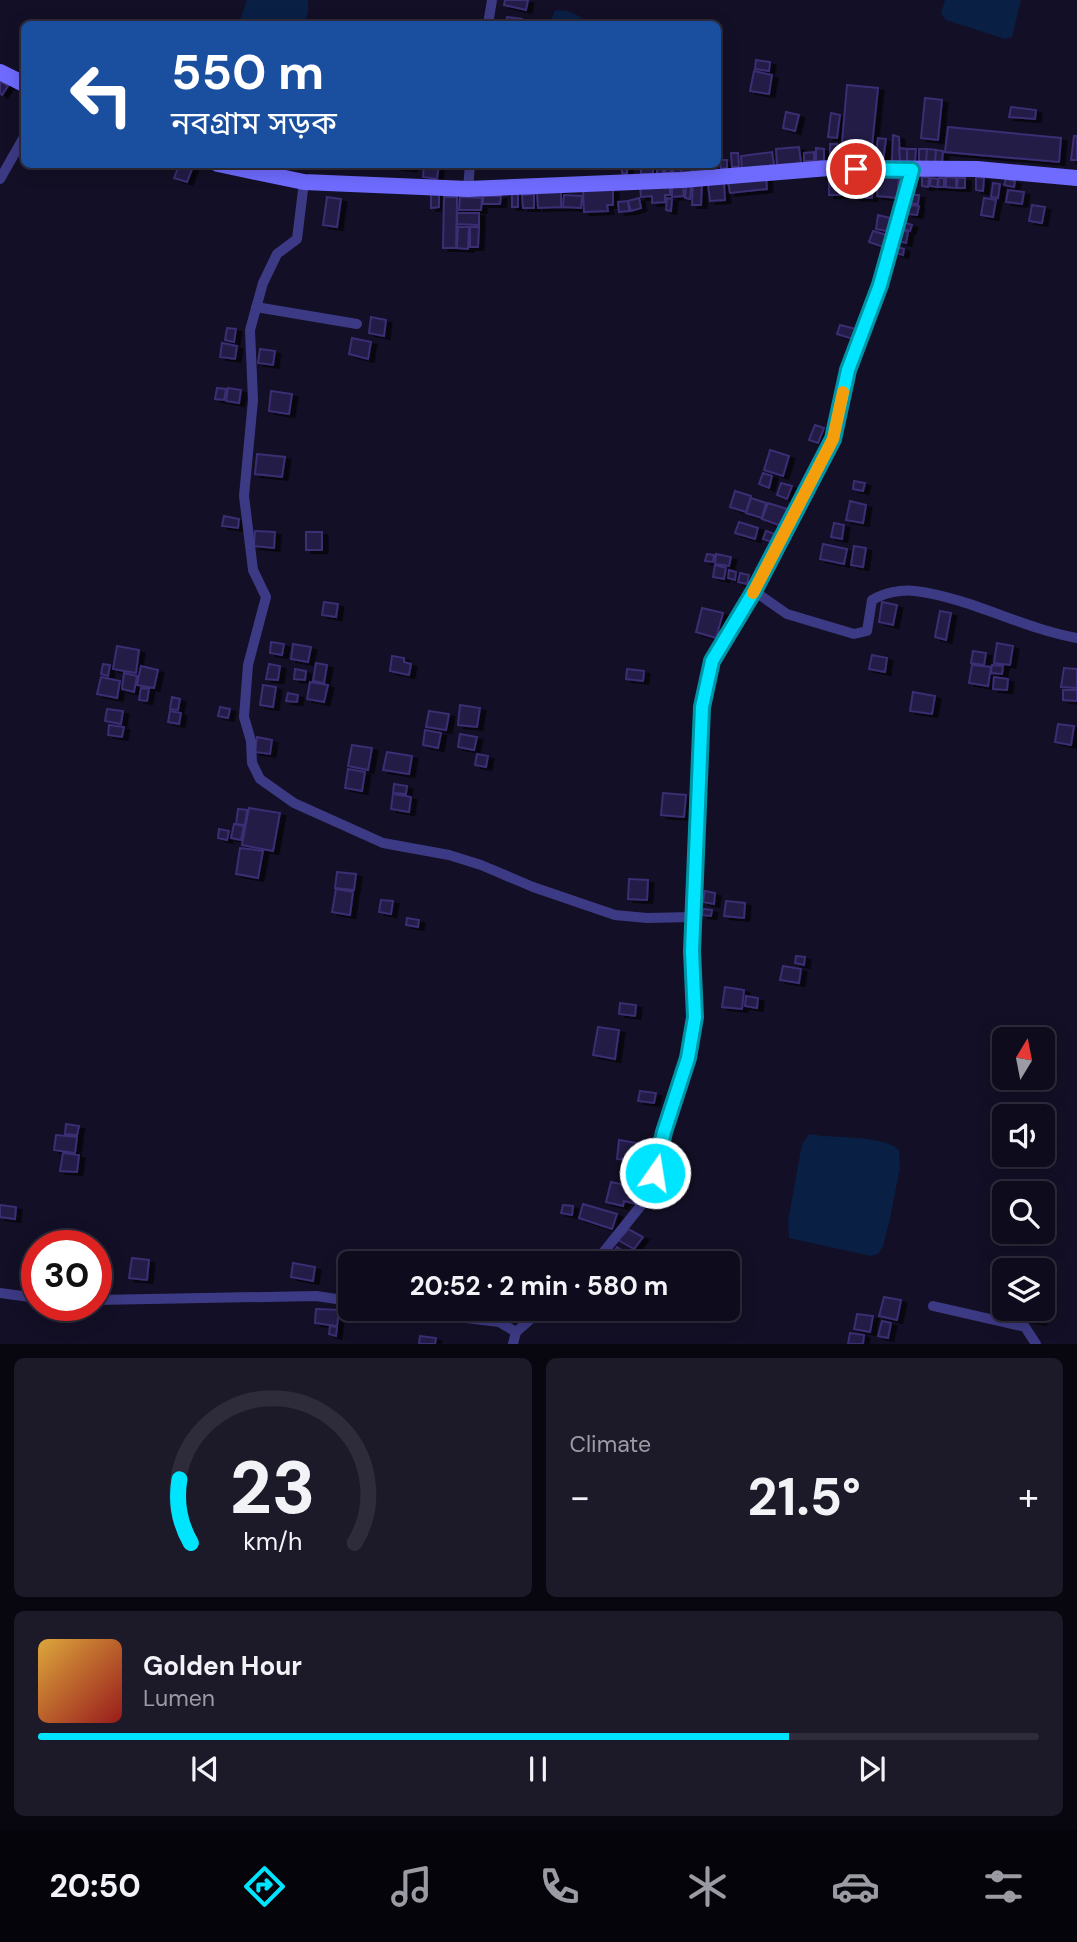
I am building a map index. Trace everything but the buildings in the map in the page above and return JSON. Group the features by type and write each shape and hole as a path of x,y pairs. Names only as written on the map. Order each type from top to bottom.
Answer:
{"main road":[{"path":"0,72 21,82"},
{"path":"237,168 304,182 468,188 682,180 828,168 977,169 1077,178"}],"street":[{"path":"488,21 492,0"},
{"path":"0,179 21,142"},
{"path":"468,188 470,168"},
{"path":"604,1251 651,1193 664,1132 688,1058 695,1017 692,951 702,707 712,661 754,591 833,439 848,370 880,285 912,170"},
{"path":"304,182 297,239 277,254 263,283 250,330 253,400 244,496 253,570 265,597 248,665 244,717 251,741 253,763 260,779 294,803 383,843 449,855 615,915 647,918 693,917"},
{"path":"256,307 356,324"},
{"path":"754,591 787,614 854,634 867,631 872,600 881,595 913,590 962,601 1004,617 1077,638"},
{"path":"0,1293 21,1296"},
{"path":"112,1300 316,1296 338,1299"},
{"path":"933,1306 1025,1327 1036,1343"},
{"path":"491,1321 499,1322 516,1332"},
{"path":"513,1343 516,1332 528,1321"}],"water":[{"path":"247,0 308,0 305,21 240,20"},
{"path":"945,0 1021,0 1012,37 1005,39 946,20 941,14"},
{"path":"555,10 568,11 581,17 581,21 551,21"},
{"path":"809,1134 881,1141 899,1150 900,1167 890,1219 883,1246 878,1254 871,1256 789,1238 788,1221 802,1144"}],"slow traffic":[{"path":"753,593 833,439 843,392"}],"route":[{"path":"655,1173 664,1132 688,1058 695,1017 692,951 702,707 712,661 754,591 833,439 848,370 880,285 912,170 856,169"}]}
